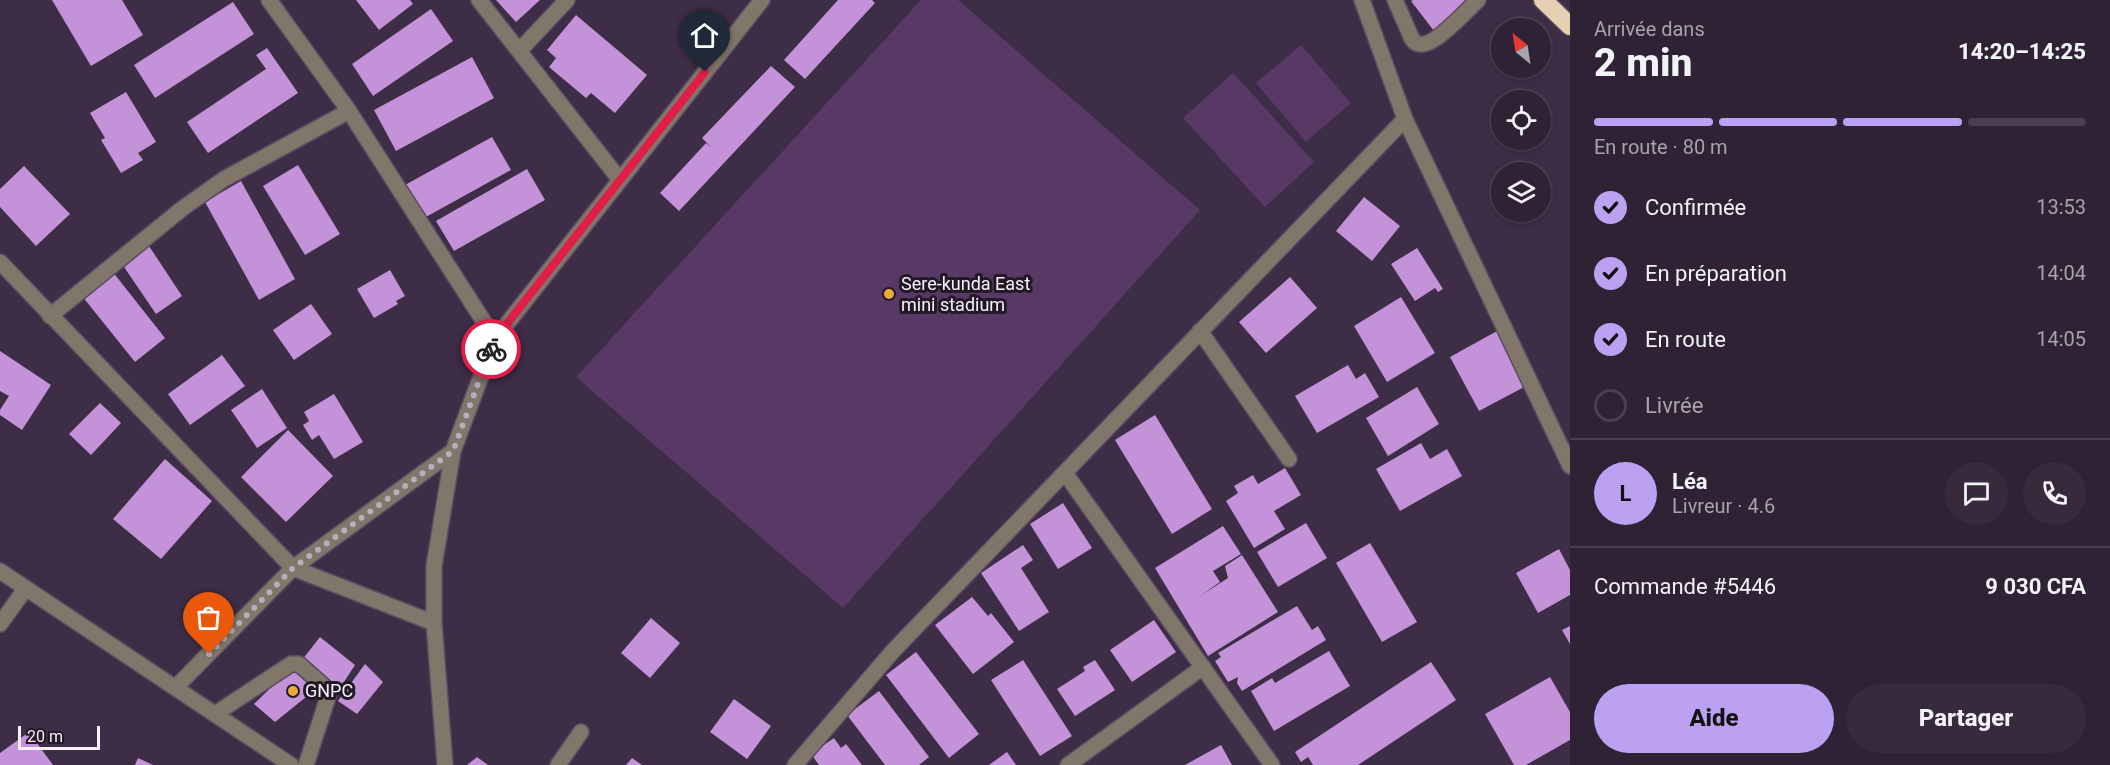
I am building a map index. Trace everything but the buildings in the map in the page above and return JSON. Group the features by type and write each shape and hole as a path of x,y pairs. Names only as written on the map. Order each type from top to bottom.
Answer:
{"highway":[{"path":"1544,0 1570,26"}],"street":[{"path":"269,0 350,111 495,339"},
{"path":"479,0 620,180"},
{"path":"519,51 567,0"},
{"path":"445,765 434,623 434,566 453,451 495,339 762,0"},
{"path":"1362,0 1406,119 1570,466"},
{"path":"1395,0 1412,39 1422,45 1432,42 1478,0"},
{"path":"50,316 183,208 224,179 350,111"},
{"path":"795,765 893,651 1406,119"},
{"path":"0,262 293,568 434,623"},
{"path":"1200,331 1289,459"},
{"path":"175,688 293,568 453,451"},
{"path":"1065,473 1272,765"},
{"path":"0,571 291,765"},
{"path":"0,624 26,588"},
{"path":"215,714 291,664 299,664 326,688 328,693 306,765"},
{"path":"1068,765 1203,667"},
{"path":"558,765 581,732"}],"shaded area":[{"name":"Sere-kunda East mini stadium","path":"921,0 958,0 1200,210 843,608 576,377"},
{"path":"1301,45 1351,103 1306,142 1256,83"},
{"path":"1233,73 1314,162 1265,207 1183,118"}],"way so far":[{"path":"209,654 293,568 453,451 491,349"}],"place":[{"name":"Sere-kunda East mini stadium","path":"889,294"},
{"name":"GNPC","path":"293,691"}],"route":[{"path":"491,349 495,339 705,72"}]}
